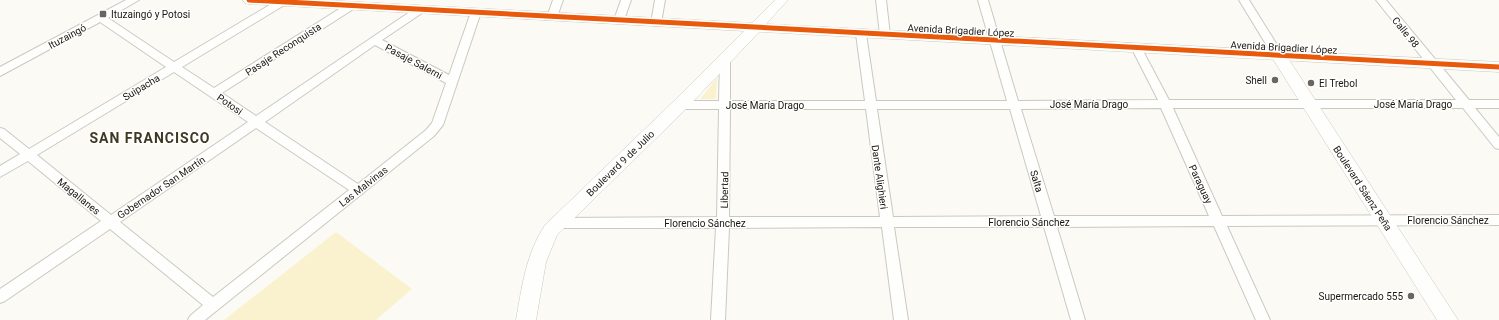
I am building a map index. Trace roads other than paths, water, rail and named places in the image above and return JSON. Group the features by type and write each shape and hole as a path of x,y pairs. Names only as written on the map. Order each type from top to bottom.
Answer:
{"main road":[{"name":"Boulevard 9 de Julio","path":"526,320 543,242 558,223 680,105 755,28"},
{"name":"Boulevard Sáenz Peña","path":"1279,56 1448,320"}],"street":[{"name":"Ituzaingó","path":"0,72 134,0"},
{"name":"Avenida Brigadier López","path":"249,0 996,42 1499,67"},
{"path":"552,17 558,0"},
{"path":"619,20 626,0"},
{"path":"656,22 660,0"},
{"path":"755,28 782,0"},
{"path":"881,0 885,35"},
{"name":"Salta","path":"983,0 1078,320"},
{"path":"1244,0 1279,56"},
{"name":"Calle 98","path":"1380,0 1499,145"},
{"name":"Suipacha","path":"0,172 282,2"},
{"name":"Pasaje Reconquista","path":"214,93 351,6"},
{"name":"Gobernador San Martín","path":"0,297 421,9"},
{"name":"Las Malvinas","path":"195,320 430,133 437,125 476,12"},
{"name":"Potosi","path":"101,18 358,190"},
{"name":"Dante Alighieri","path":"861,34 901,320"},
{"name":"Pasaje Salerni","path":"375,41 452,82"},
{"name":"Paraguay","path":"1137,49 1165,104 1263,320"},
{"name":"Libertad","path":"718,320 723,223 725,59"},
{"name":"José María Drago","path":"680,105 1499,104"},
{"name":"Magallanes","path":"0,132 214,305"},
{"name":"Florencio Sánchez","path":"558,223 1499,220"}],"place":[{"name":"Ituzaingó y Potosi","path":"103,14"},
{"name":"Shell","path":"1275,80"},
{"name":"El Trebol","path":"1311,83"},
{"name":"Supermercado 555","path":"1411,296"}],"district":[{"name":"SAN FRANCISCO","path":"150,138"}]}
